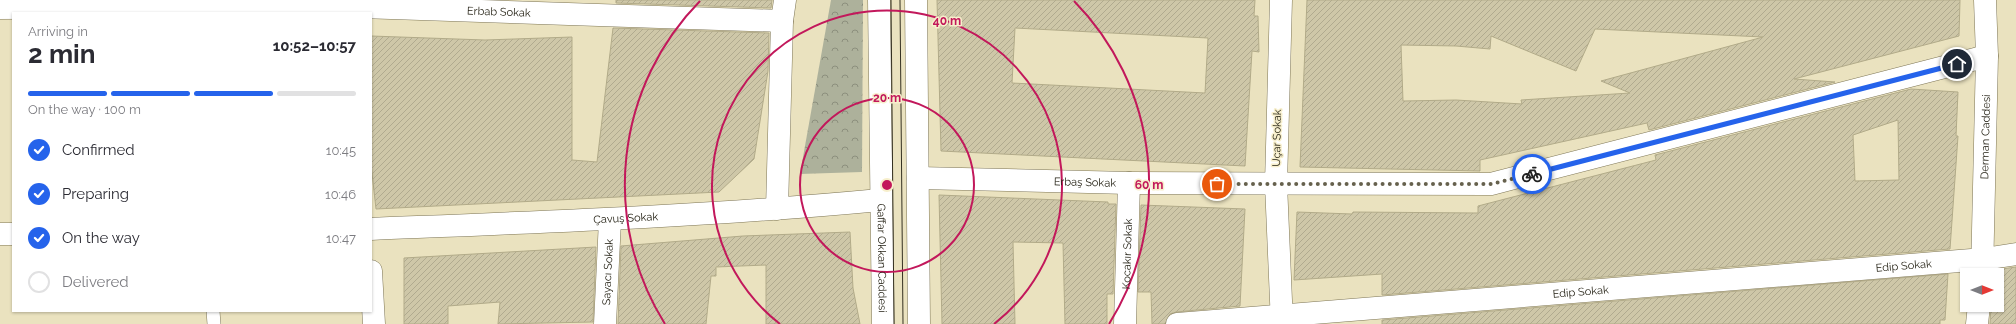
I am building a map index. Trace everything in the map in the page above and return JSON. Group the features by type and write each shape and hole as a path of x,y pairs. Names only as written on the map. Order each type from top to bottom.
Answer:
{"street":[{"name":"Gaffar Okkan Caddesi","path":"879,0 882,324"},
{"path":"916,0 919,324"},
{"name":"Uçar Sokak","path":"1281,0 1276,184 1282,319"},
{"name":"Derman Caddesi","path":"1983,267 1987,56 1985,0"},
{"name":"Erbab Sokak","path":"0,8 331,6 784,10"},
{"path":"777,210 784,10"},
{"name":"Erbaş Sokak","path":"918,178 1129,183 1491,184 1987,56"},
{"name":"Kocakır Sokak","path":"1125,324 1129,183"},
{"name":"Çavuş Sokak","path":"372,229 610,220 777,210 880,200"},
{"name":"Sayacı Sokak","path":"605,324 610,220"},
{"path":"0,234 12,234"},
{"name":"Edip Sokak","path":"1177,324 1282,319 1983,267 2016,254"},
{"path":"372,289 374,324"},
{"path":"1977,324 1978,312"}],"lane":[{"path":"213,312 214,324"}],"green space":[{"path":"831,0 863,0 862,172 800,174"}],"building":[{"path":"616,0 772,0 771,8 616,3"},
{"path":"937,0 1255,0 1254,16 1258,16 1259,52 1252,51 1245,166 941,151","holes":["1015,28 1208,38 1205,93 1012,83"]},
{"path":"1307,0 1960,0 1959,36 1794,79 1835,82 1649,130 1647,123 1480,160 1480,171 1300,167","holes":["1595,29 1763,37 1601,81 1630,93 1521,100 1522,104 1456,100 1403,101 1401,45 1456,46 1490,49 1491,36 1576,71"]},
{"path":"613,28 769,33 768,71 754,159 719,192 376,209 372,173 372,36 485,40 572,37 572,160 597,162"},
{"path":"1911,89 1958,92 1956,136 1958,136 1950,249 1382,295 1382,274 1294,280 1297,212 1352,214 1353,212 1478,213 1478,206 1656,160 1655,155","holes":["1898,120 1899,180 1855,181 1853,135"]},
{"path":"939,195 1108,202 1108,204 1116,204 1113,294 1107,294 1107,324 1065,324 1063,243 1013,242 1015,324 942,324"},
{"path":"1141,205 1245,209 1240,306 1176,312 1170,314 1165,324 1152,324 1151,292 1138,292"},
{"path":"850,232 853,288 860,324 766,324 766,265 716,267 716,276 711,276 706,324 618,324 621,246 743,236"},
{"path":"596,247 593,322 498,324 500,302 448,306 448,324 404,324 404,258"},
{"path":"2016,267 2016,324 1990,324 1991,312 2004,312 2004,269"},
{"path":"1948,274 1945,320 1940,320 1940,324 1382,324 1382,320"}],"tram line":[{"path":"891,0 894,324"},
{"path":"900,0 903,324"}],"way so far":[{"path":"1217,184 1491,184 1532,174"}],"route":[{"path":"1532,174 1957,64"}]}
